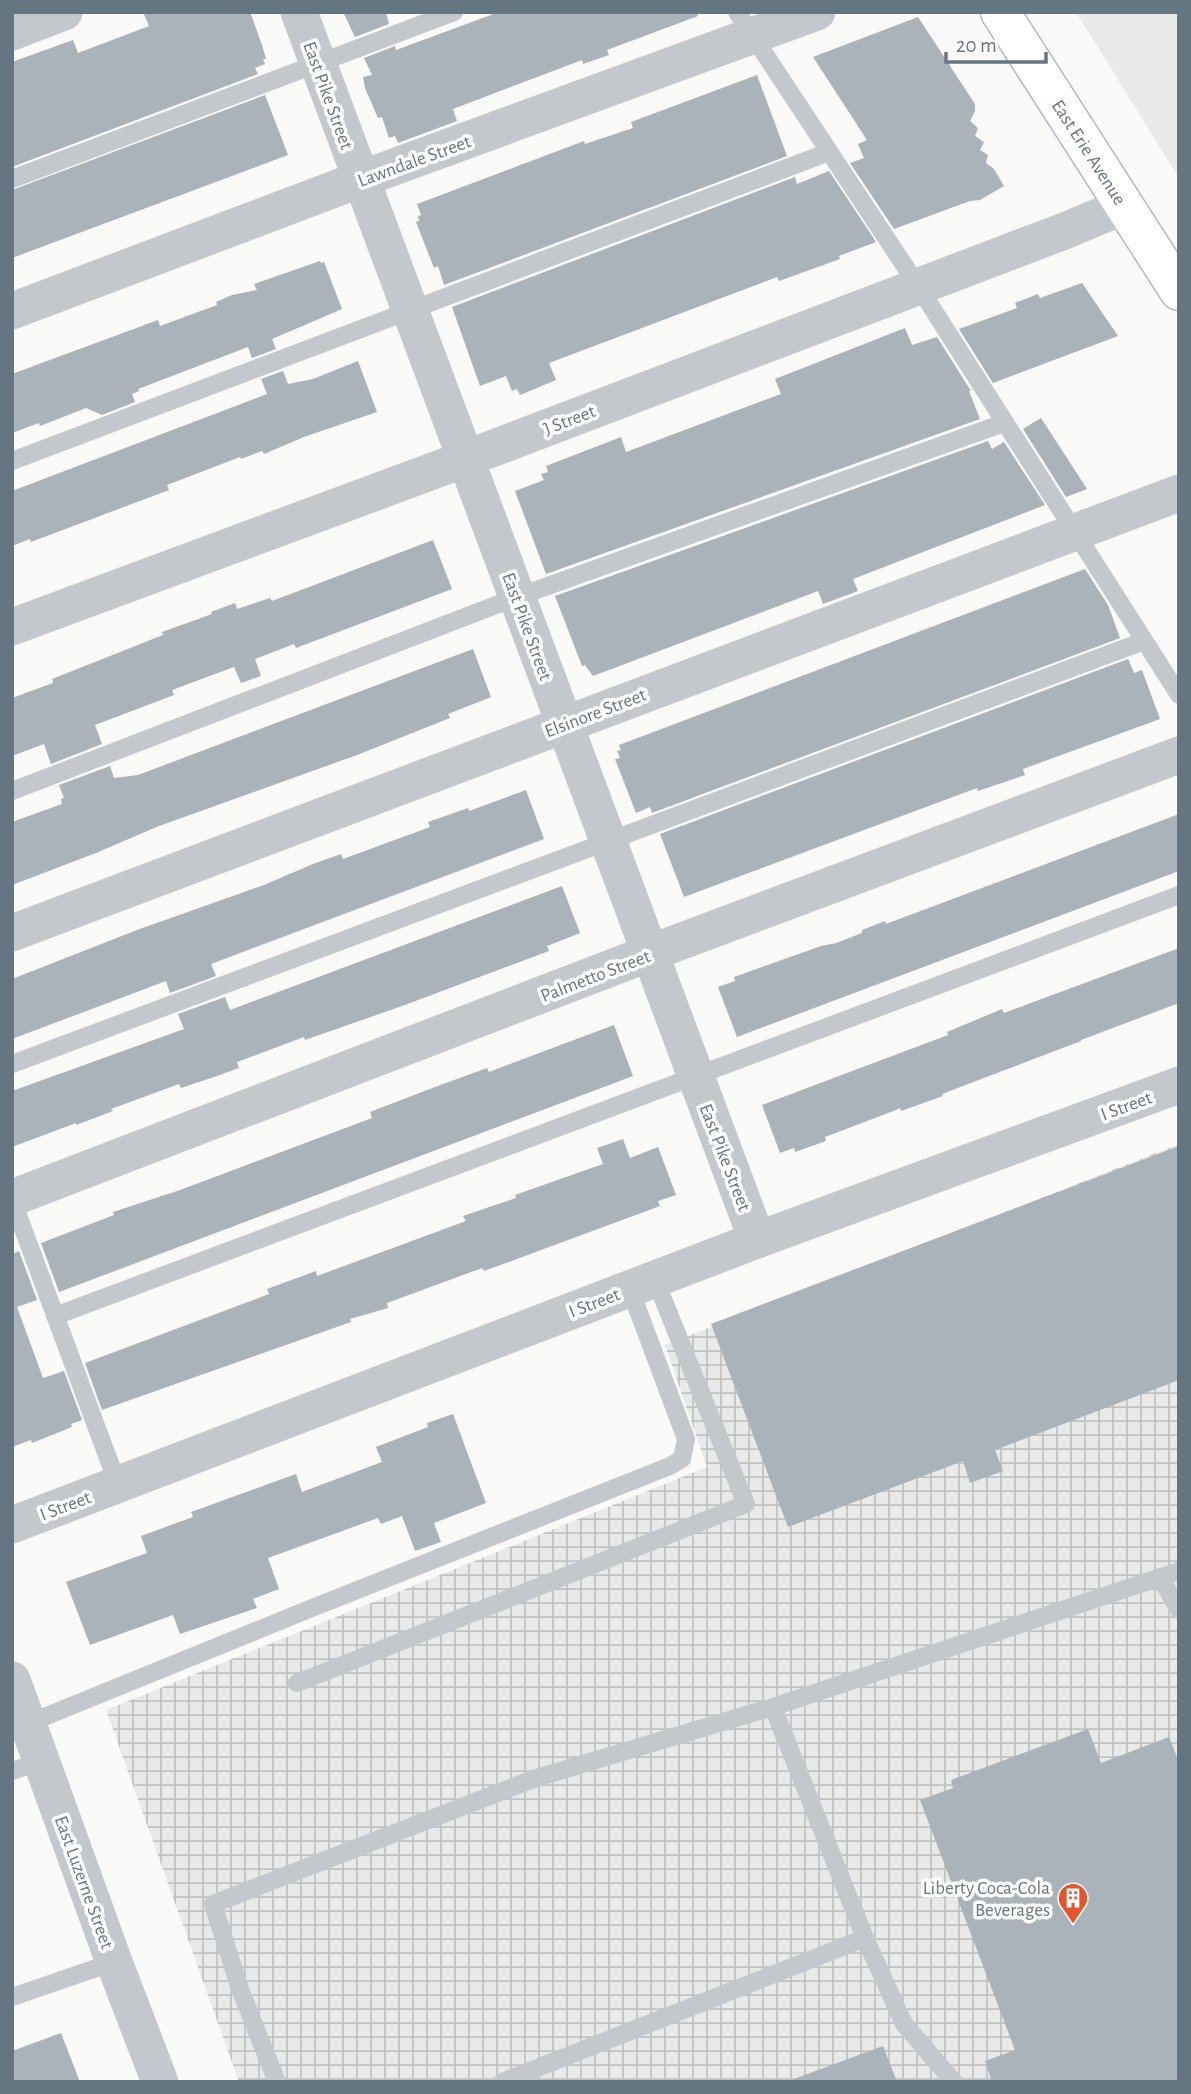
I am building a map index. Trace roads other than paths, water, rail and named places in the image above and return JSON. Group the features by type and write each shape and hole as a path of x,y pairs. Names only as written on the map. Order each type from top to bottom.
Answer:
{"main road":[{"name":"East Erie Avenue","path":"1000,12 1177,284"}],"street":[{"path":"12,32 64,12"},
{"name":"East Pike Street","path":"299,12 757,1240"},
{"name":"Lawndale Street","path":"12,311 361,179 745,24 817,12"},
{"name":"J Street","path":"12,627 465,459 1124,206"},
{"name":"Elsinore Street","path":"12,933 1179,493"},
{"name":"Palmetto Street","path":"12,1199 650,953 1179,755"},
{"name":"I Street","path":"12,1525 757,1240 1179,1085"},
{"name":"East Luzerne Street","path":"12,1680 27,1767 114,1962 160,2082"}],"lane":[{"path":"12,178 454,12"},
{"path":"745,24 918,286 1179,695"},
{"path":"12,461 829,152"},
{"path":"12,791 517,597 1004,423"},
{"path":"12,1064 607,839 1144,641"},
{"path":"55,1316 1179,895"},
{"path":"12,1199 118,1485"},
{"path":"298,1683 746,1504 642,1284"},
{"path":"20,1726 682,1459 686,1438 642,1284"},
{"path":"276,2082 240,1989 213,1904 536,1778 773,1707 1179,1571"},
{"path":"1160,1577 1179,1610"},
{"path":"773,1707 866,1938 904,2024 954,2082"},
{"path":"502,2082 866,1938"},
{"path":"12,1997 114,1962"}],"place":[{"name":"Liberty Coca-Cola Beverages","path":"1073,1925"}]}
